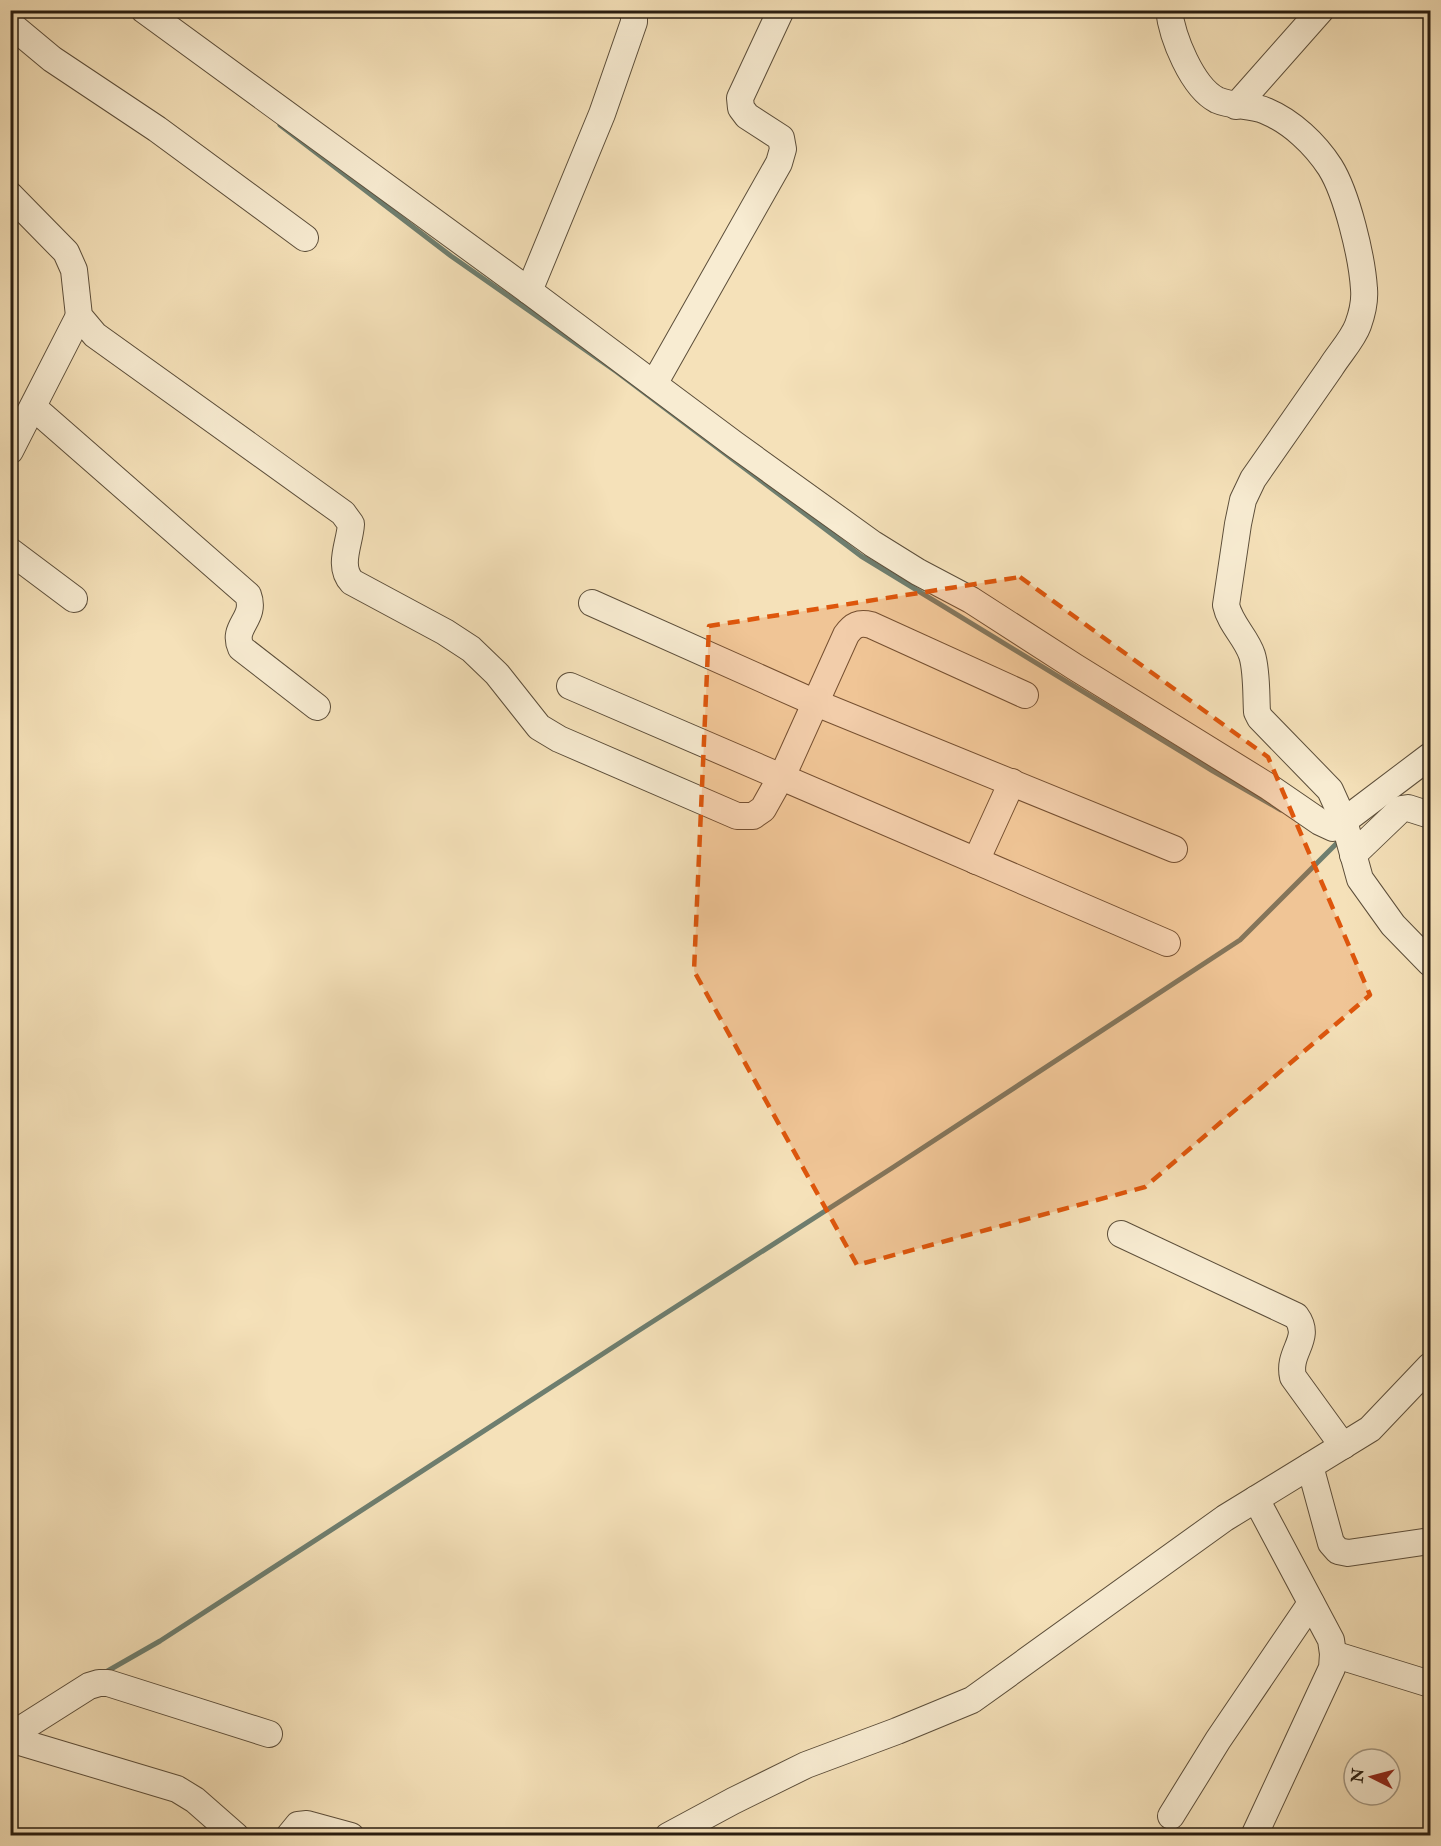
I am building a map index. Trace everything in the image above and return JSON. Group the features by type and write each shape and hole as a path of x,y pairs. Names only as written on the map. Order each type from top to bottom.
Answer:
{"street":[{"path":"144,10 873,544 918,572 971,600 1269,787 1320,822 1348,835"},
{"path":"529,291 602,114 634,22 634,14 631,10"},
{"path":"654,384 781,156 783,149 781,138 747,116 741,108 740,98 781,10"},
{"path":"1169,10 1170,22 1189,70 1201,87 1217,99 1236,106 1253,107 1266,111 1298,131 1317,150 1340,185 1356,242 1365,291 1357,327 1253,479 1243,500 1226,597 1228,614 1249,647 1253,658 1257,712 1260,718 1330,790 1348,835 1360,879 1393,925 1431,963"},
{"path":"1236,106 1321,10"},
{"path":"10,24 52,59 157,129 305,238"},
{"path":"10,195 66,252 74,270 79,316 10,451"},
{"path":"79,316 95,335 343,513 351,524 344,565 346,575 352,582 445,632 471,649 497,674 539,727 559,739 737,816 753,816 763,809 781,777 846,634 851,628 862,623 871,625 1025,695"},
{"path":"33,407 248,595 251,604 250,611 238,634 241,648 317,707"},
{"path":"10,551 74,599"},
{"path":"592,603 816,703 1174,849"},
{"path":"570,686 1167,943"},
{"path":"1348,835 1431,756"},
{"path":"976,861 1012,782"},
{"path":"1348,835 1401,809 1408,808 1431,815"},
{"path":"1121,1234 1296,1316 1302,1323 1303,1333 1291,1368 1293,1377 1343,1446"},
{"path":"668,1836 733,1801 806,1766 972,1700 1206,1531 1371,1429 1431,1366"},
{"path":"1310,1466 1331,1543 1338,1551 1348,1553 1431,1541"},
{"path":"1254,1836 1332,1668 1333,1654 1331,1640 1256,1499"},
{"path":"1171,1815 1218,1740 1311,1603"},
{"path":"1333,1654 1431,1684"},
{"path":"10,1738 88,1686 99,1683 108,1683 270,1734"},
{"path":"10,1738 177,1789 195,1800 236,1836"},
{"path":"289,1836 298,1826 307,1824 351,1836"}],"highlighted area":[{"path":"1020,577 1268,757 1370,995 1145,1187 857,1265 694,971 709,626"}],"waterway":[{"path":"280,125 451,256 617,372 861,556 1213,771 1281,810"},
{"path":"104,1673 160,1641 1240,940 1340,840"}]}
